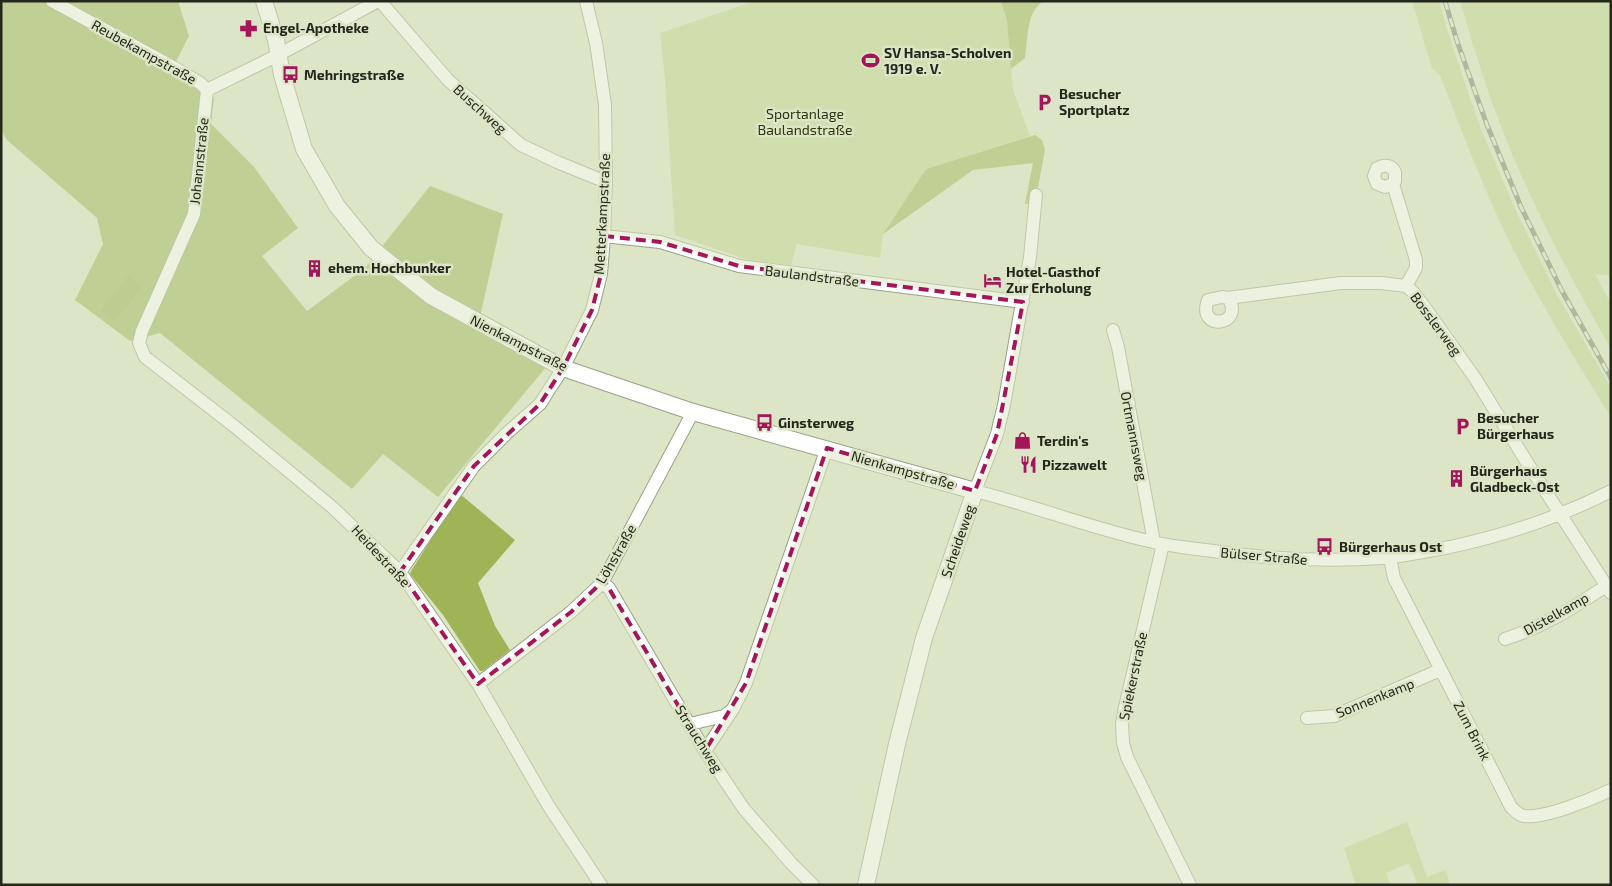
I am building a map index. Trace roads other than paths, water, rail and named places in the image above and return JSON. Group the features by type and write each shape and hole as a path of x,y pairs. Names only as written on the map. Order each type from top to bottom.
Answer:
{"street":[{"name":"Reubekampstraße","path":"52,1 200,82 207,90"},
{"name":"Nienkampstraße","path":"264,1 276,40 282,75 304,149 337,206 371,248 431,296 563,368 693,412 975,491"},
{"path":"207,90 278,55 379,1"},
{"name":"Buschweg","path":"379,1 448,80 521,145 606,182"},
{"name":"Metterkampstraße","path":"400,572 474,466 506,433 540,404 563,368 592,310 601,274 604,236 606,182 605,105 596,43 586,1"},
{"name":"Johannstraße","path":"142,331 194,214 207,90"},
{"path":"1392,184 1416,260 1416,268 1406,286"},
{"name":"Scheideweg","path":"866,885 896,744 924,638 975,491 997,434 1004,405 1030,257 1036,194"},
{"name":"Baulandstraße","path":"604,236 660,242 739,266 1022,302"},
{"name":"Bosslerweg","path":"1228,298 1341,283 1381,283 1406,286 1423,305 1475,378 1609,589"},
{"name":"Ortmannsweg","path":"1113,330 1159,543"},
{"name":"Heidestraße","path":"142,331 140,343 146,357 234,426 332,507 400,572 478,684 548,805 601,885"},
{"name":"Löhstraße","path":"478,684 571,612 602,583 693,412"},
{"path":"705,751 734,709 746,683 827,448"},
{"name":"Bülser Straße","path":"975,491 1159,543 1229,554 1322,560 1390,557 1483,540 1579,507 1611,492"},
{"name":"Spiekerstraße","path":"1159,543 1124,706 1122,724 1123,743 1132,769 1190,885"},
{"name":"Zum Brink","path":"1390,557 1394,578 1515,812 1525,816 1545,814 1611,790"},
{"name":"Strauchweg","path":"602,583 609,588 705,751 744,809 791,863 813,885"},
{"name":"Distelkamp","path":"1505,639 1530,631 1609,589"},
{"name":"Sonnenkamp","path":"1308,718 1334,716 1440,670"},
{"path":"690,724 724,716 734,709"}],"railway":[{"path":"1445,1 1487,125 1521,207 1562,291 1611,378"}],"place":[{"name":"Engel-Apotheke","path":"249,28"},
{"name":"SV Hansa-Scholven 1919 e. V.","path":"870,61"},
{"name":"Mehringstraße","path":"290,75"},
{"name":"Besucher Sportplatz","path":"1045,102"},
{"name":"ehem. Hochbunker","path":"314,268"},
{"name":"Hotel-Gasthof Zur Erholung","path":"992,280"},
{"name":"Ginsterweg","path":"764,423"},
{"name":"Besucher Bürgerhaus","path":"1463,426"},
{"name":"Terdin's","path":"1023,441"},
{"name":"Pizzawelt","path":"1028,465"},
{"name":"Bürgerhaus Gladbeck-Ost","path":"1456,479"},
{"name":"Bürgerhaus Ost","path":"1325,547"}],"park label":[{"name":"Sportanlage Baulandstraße","path":"805,122"}]}
